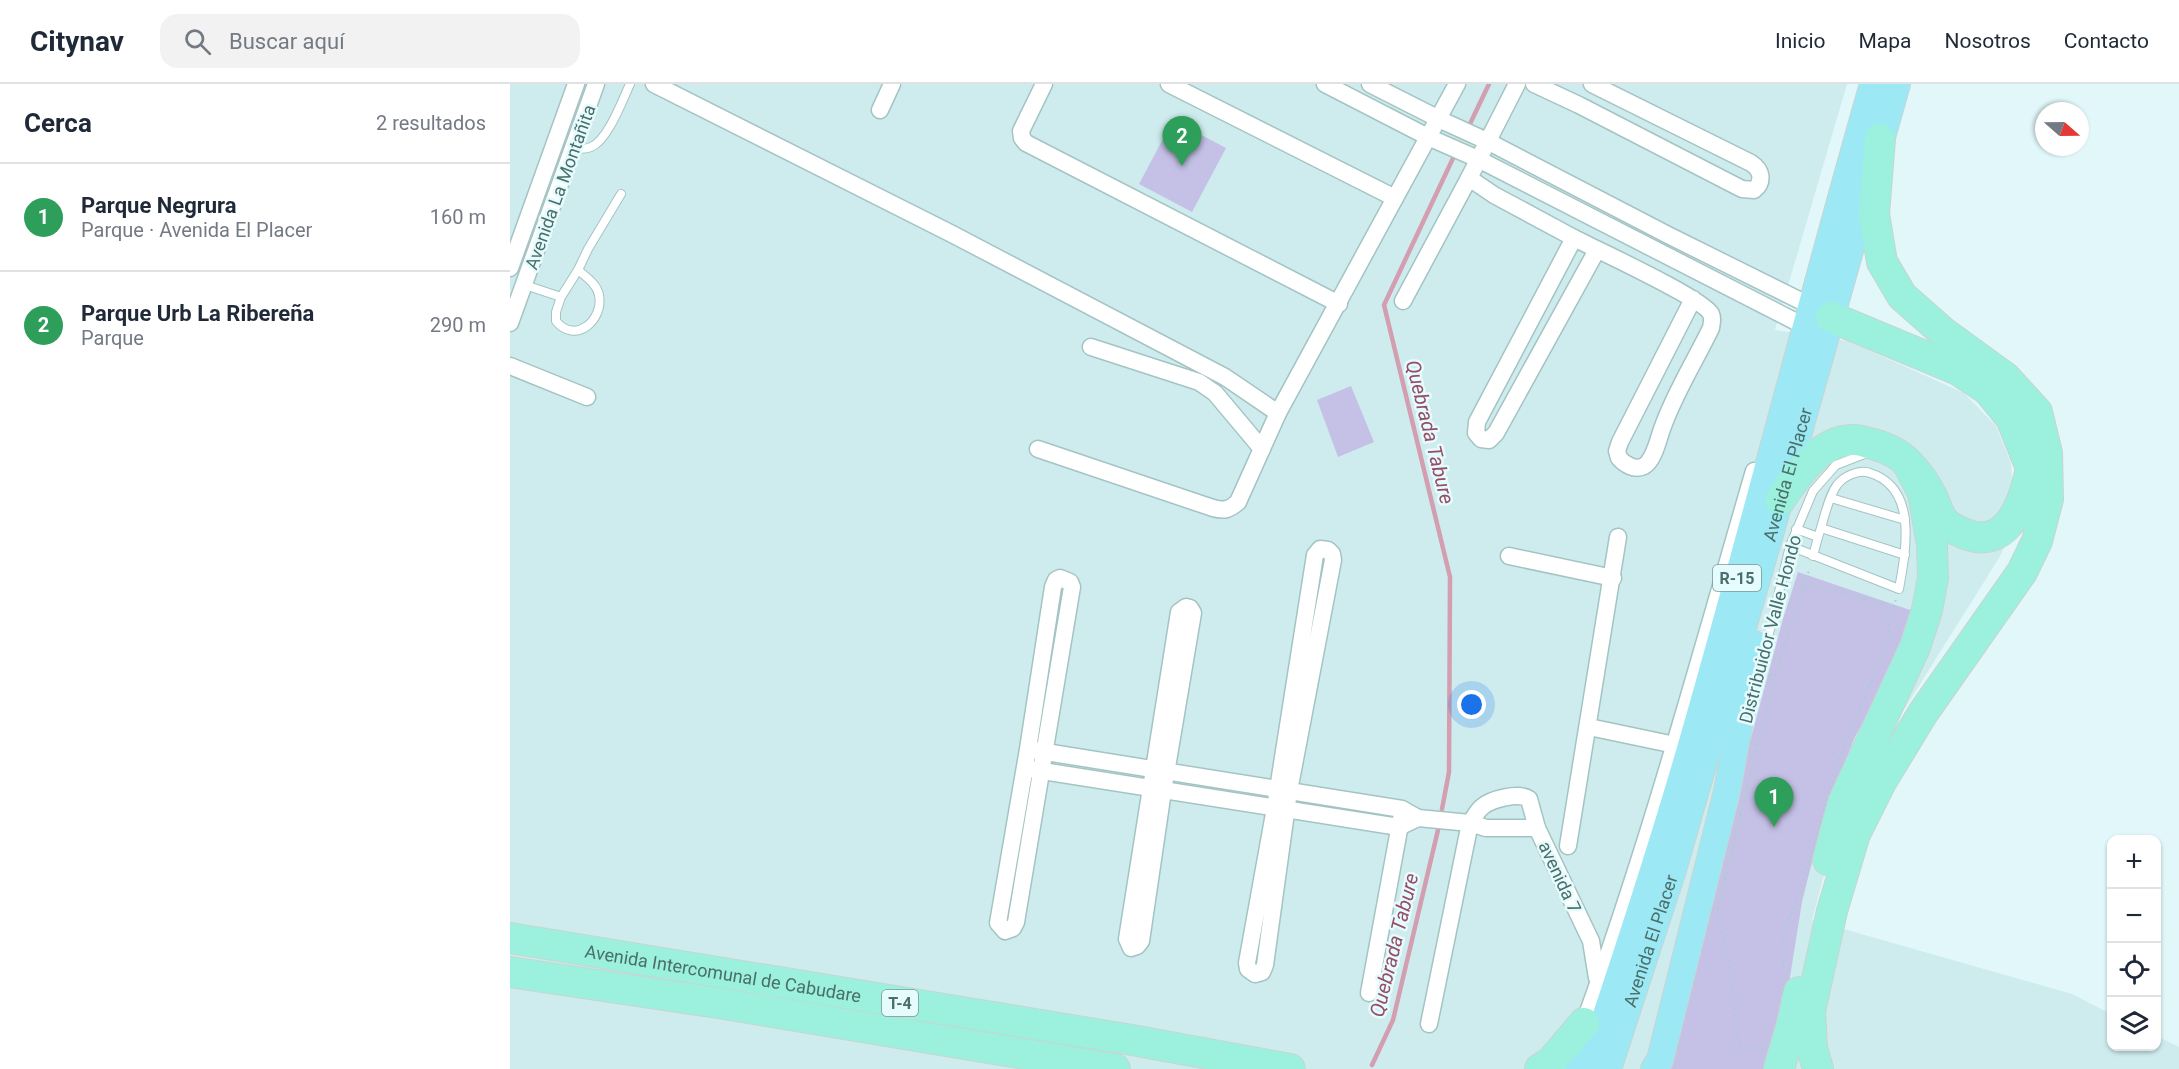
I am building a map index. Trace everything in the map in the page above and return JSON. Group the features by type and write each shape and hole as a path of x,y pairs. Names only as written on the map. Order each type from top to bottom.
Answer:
{"highway":[{"path":"1881,139 1874,214 1882,262 1902,296 1944,333 2006,378 2037,412 2047,453 2048,500 2037,541 2022,572 1923,713"},
{"path":"1818,321 1958,370 1988,390 2011,418 2031,468 2033,496 2026,526 2006,568 1881,782 1855,834 1832,911 1810,1011 1812,1048 1818,1069"},
{"path":"1780,500 1796,476 1831,444 1855,440 1900,456 1930,493 1942,519 1953,530 1973,537 1990,536 2003,529 2015,517 2025,496 2031,468"},
{"path":"1779,1069 1792,1024 1843,803 1915,647 1927,610 1933,578 1932,545 1923,493 1900,456"},
{"name":"Avenida Intercomunal de Cabudare","path":"510,938 1132,1040 1290,1069"},
{"name":"Avenida Intercomunal de Cabudare","path":"510,972 718,1003 1115,1069"},
{"path":"1540,1069 1551,1062 1584,1023"}],"main road":[{"name":"Avenida El Placer","path":"1608,1069 1786,536 1780,500 1818,321 1873,84"},
{"name":"Avenida El Placer","path":"1588,1069 1623,966 1694,736 1786,396 1818,321 1881,139 1897,84"},
{"path":"1654,1069 1660,1060 1727,791 1756,633 1786,536"},
{"path":"1568,1069 1570,1052 1584,1023"}],"street":[{"name":"Avenida La Montañita","path":"510,268 576,84"},
{"name":"Avenida La Montañita","path":"510,323 596,84"},
{"path":"654,84 952,234 1225,376 1278,413"},
{"path":"880,110 892,84"},
{"path":"1044,84 1021,131 1026,143 1339,304"},
{"path":"1169,84 1395,198"},
{"path":"1325,84 1431,138 1818,321"},
{"path":"1370,84 1489,142 1668,235 1818,321"},
{"path":"1038,449 1222,510 1231,508 1238,501 1278,413 1395,198 1441,120 1457,84"},
{"path":"1403,300 1489,142 1517,84"},
{"path":"1534,84 1580,105 1742,189 1754,190 1757,187 1761,177 1759,171 1751,163 1592,84"},
{"path":"1468,178 1494,195 1693,299 1711,313 1711,328 1664,422 1650,459 1646,465 1632,466 1619,458 1617,451 1620,442 1693,299"},
{"path":"1574,238 1477,422 1476,433 1481,439 1489,440 1496,433 1597,250"},
{"path":"1091,347 1199,382 1215,393 1262,449"},
{"path":"510,366 587,397"},
{"path":"1584,1023 1635,873 1675,745 1762,444 1786,396"},
{"path":"1568,846 1618,537"},
{"path":"1280,808 1265,965 1262,972 1255,974 1248,969 1247,963 1283,790 1314,555 1320,549 1324,549 1332,554 1333,560 1283,790"},
{"path":"1509,556 1613,578"},
{"path":"1016,873 1036,751 1072,587 1070,582 1060,578 1056,580 1053,587 1036,751"},
{"path":"1141,896 1161,770 1179,612 1188,607 1193,613 1161,770"},
{"path":"1589,727 1675,745"},
{"path":"1036,751 1402,809 1418,818 1470,823 1429,1024"},
{"path":"1033,769 1399,827 1418,818"},
{"name":"avenida 7","path":"1537,828 1486,828 1470,823 1483,805 1519,794 1529,799 1537,828 1591,941 1598,984"},
{"path":"1369,993 1402,809"},
{"path":"1584,926 1596,930 1611,923 1617,903 1635,873"}],"lane":[{"path":"573,147 583,150 591,148 603,138 630,84"},
{"path":"578,270 594,285 599,294 599,304 596,315 585,328 578,331 567,331 556,321 556,312 561,297 621,194"},
{"path":"525,285 561,297"},
{"name":"Distribuidor Valle Hondo","path":"1760,667 1786,536 1814,491 1836,465 1864,453 1900,456"},
{"path":"1786,536 1813,556 1899,589 1905,555 1905,520 1899,495 1890,483 1866,471 1850,474 1837,484 1813,556"},
{"path":"1831,498 1905,520"},
{"path":"1786,536 1820,532 1905,555"},
{"name":"Distribuidor Valle Hondo","path":"1727,791 1757,678"}],"path":[{"path":"1802,591 1807,587 1817,586 1882,604 1887,609 1890,636 1838,762 1804,879 1782,941 1784,988 1778,1028 1766,1049 1756,1050 1745,1048 1740,1043 1732,972 1718,918 1718,907 1775,676 1813,556"},
{"path":"1890,622 1899,589"}],"shaded area":[{"path":"510,84 1847,84 1775,330 1848,341 1964,393 1996,426 2011,463 2014,510 2011,534 1999,558 1875,756 1833,841 1812,920 2072,994 2107,1012 2107,1051 2161,1051 2161,1038 2179,1047 2179,1069 510,1069"},
{"path":"1173,120 1226,148 1192,212 1139,184"},
{"path":"1351,386 1374,442 1338,457 1317,400"},
{"path":"1798,572 1913,611 1899,655 1854,739 1833,794 1816,846 1802,902 1782,1027 1763,1069 1662,1069 1783,619"}],"waterway":[{"name":"Quebrada Tabure","path":"1468,128 1489,84"},
{"name":"Quebrada Tabure","path":"1442,809 1449,772 1450,577 1384,305 1455,154"},
{"name":"Quebrada Tabure","path":"1372,1065 1393,1020 1438,830"}],"place":[{"name":"Parque Urb La Ribereña","path":"1182,166"},
{"name":"Parque Negrura","path":"1774,827"}]}
